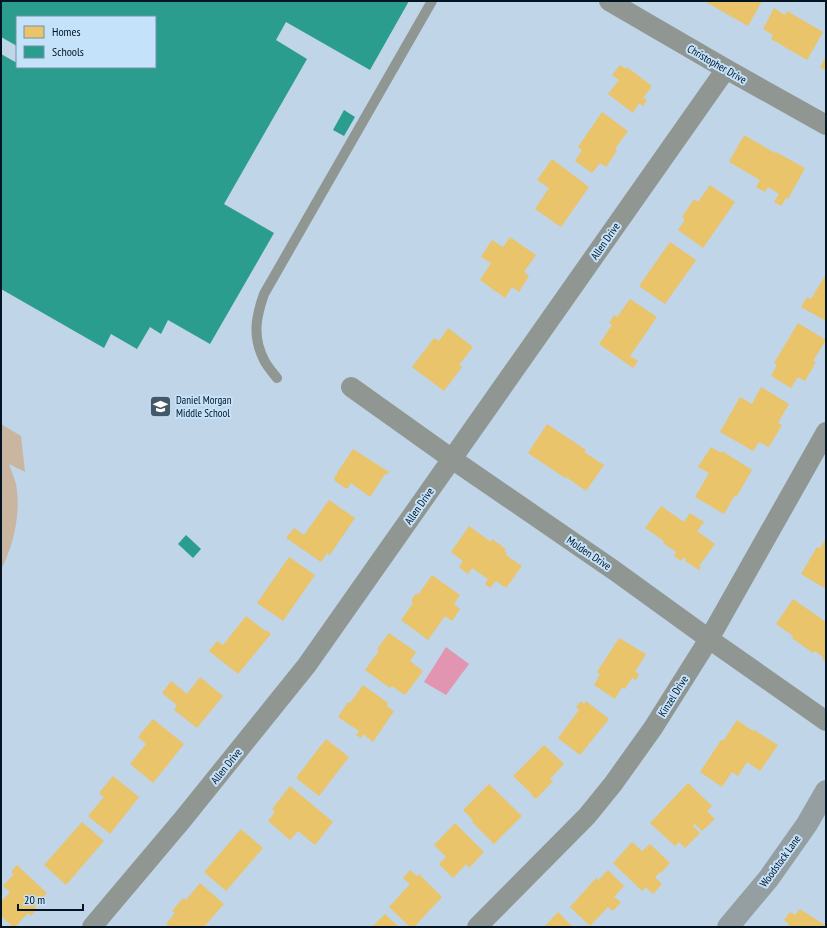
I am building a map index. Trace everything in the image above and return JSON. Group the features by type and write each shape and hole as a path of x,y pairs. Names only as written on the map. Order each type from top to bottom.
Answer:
{"street":[{"name":"Christopher Drive","path":"609,1 826,125"},
{"name":"Allen Drive","path":"92,927 183,819 307,666 726,69"},
{"name":"Molden Drive","path":"350,387 615,571 826,721"},
{"name":"Kinzel Drive","path":"477,927 587,816 613,784 653,728 709,639 826,432"},
{"name":"Woodstock Lane","path":"728,927 769,878 806,824 826,791"}],"lane":[{"path":"277,378 264,361 259,347 256,330 258,312 264,294 432,1"}],"shaded area":[{"path":"1,424 21,436 25,472 9,464 16,484 18,506 13,539 1,570"},
{"path":"446,647 469,664 446,695 424,682"}],"building: Homes":[{"path":"704,1 762,1 748,26"},
{"path":"774,8 785,15 787,11 823,32 807,60 771,39 773,35 763,29"},
{"path":"826,56 826,71 820,67"},
{"path":"620,65 626,69 627,67 652,86 643,98 647,100 643,106 639,103 633,113 608,94 619,80 612,75"},
{"path":"602,112 628,131 615,149 617,151 606,167 600,163 592,173 575,161 582,150 578,147"},
{"path":"744,135 805,168 788,199 786,198 781,206 774,202 779,194 768,187 765,192 756,187 760,180 729,162"},
{"path":"552,159 589,187 561,227 535,209 549,188 537,180"},
{"path":"710,185 735,202 703,248 678,230 685,220 682,217 694,199 698,202"},
{"path":"510,237 536,255 524,272 529,276 519,292 512,287 505,298 480,280 491,263 481,257 492,240 503,247"},
{"path":"670,242 696,260 665,304 639,286"},
{"path":"826,274 826,321 801,307 807,297 811,299"},
{"path":"630,299 657,317 630,356 638,361 633,368 599,344 612,325 609,323 614,315 617,317"},
{"path":"798,323 826,340 813,361 816,362 805,381 798,377 791,388 771,376 777,365 774,363"},
{"path":"448,328 473,347 459,365 462,367 444,391 412,367 434,338 439,341"},
{"path":"761,387 789,404 778,423 782,425 769,447 759,442 753,451 720,432 740,397 752,404"},
{"path":"547,424 586,450 584,452 604,465 586,491 528,453"},
{"path":"711,447 721,453 722,451 752,470 737,496 735,495 724,514 695,497 709,473 698,467"},
{"path":"353,449 389,472 387,475 385,474 370,497 351,483 348,488 345,488 335,481 334,478"},
{"path":"329,500 355,518 330,555 327,553 321,562 286,538 294,528 304,535"},
{"path":"661,506 684,522 690,513 704,522 697,531 715,544 699,566 701,567 699,570 685,561 686,559 683,558 681,561 674,556 676,552 663,543 664,541 645,528"},
{"path":"469,526 491,542 492,539 506,549 504,551 507,553 506,555 522,566 506,588 496,581 490,588 485,584 488,579 472,568 468,574 459,567 463,561 451,552"},
{"path":"826,538 826,589 801,574 817,547 820,548"},
{"path":"289,557 315,575 283,621 257,603"},
{"path":"432,575 460,595 454,604 460,609 452,621 445,616 428,640 401,620 413,603 411,601 416,593 418,595"},
{"path":"793,599 826,622 826,662 822,659 823,657 815,651 813,653 776,624"},
{"path":"246,616 271,634 238,674 209,651 217,641 223,645"},
{"path":"389,633 416,652 410,661 423,671 405,695 392,686 390,688 365,670 379,651 377,649"},
{"path":"619,638 646,654 635,672 639,674 636,680 632,678 625,689 622,687 615,699 594,685 600,674 597,672"},
{"path":"200,677 223,696 197,728 174,710 177,705 162,693 171,681 187,694"},
{"path":"363,685 388,703 387,706 394,711 373,742 363,734 361,738 356,735 359,731 338,717 348,702 350,703"},
{"path":"581,701 584,704 586,701 609,719 580,755 558,738 579,710 576,707"},
{"path":"153,719 184,744 153,783 130,764 146,744 138,737"},
{"path":"737,720 778,745 760,771 747,762 738,776 732,772 722,787 700,772 721,740 723,741"},
{"path":"326,739 349,757 319,796 296,778"},
{"path":"544,745 564,764 550,779 553,781 536,799 513,776"},
{"path":"113,776 139,797 110,834 88,816 104,797 99,793"},
{"path":"688,783 712,806 707,811 715,819 702,831 695,824 693,826 700,833 685,848 679,842 675,846 650,823"},
{"path":"489,784 522,816 494,844 472,822 473,820 463,810"},
{"path":"290,786 333,822 315,845 298,831 290,840 268,821 275,812 272,809"},
{"path":"82,822 104,841 66,885 44,865"},
{"path":"455,823 484,852 469,868 466,864 453,878 439,864 446,857 434,845"},
{"path":"241,829 263,848 226,891 204,872"},
{"path":"632,842 642,851 650,844 670,863 655,877 662,884 653,894 646,887 642,891 613,863"},
{"path":"17,865 47,893 34,907 37,909 31,916 28,913 15,927 13,927 1,916 1,902 10,892 3,886 14,874 11,872"},
{"path":"410,870 417,876 419,874 442,897 414,927 410,927 389,907 410,884 403,878"},
{"path":"608,870 624,886 614,897 621,902 613,911 608,907 590,926 570,907 596,878 598,880"},
{"path":"200,883 224,904 204,927 170,927 166,924 175,913 172,911 183,898 186,900"},
{"path":"800,909 826,927 787,927 789,924 784,920 790,912 795,915"},
{"path":"558,912 573,927 544,927"},
{"path":"385,914 399,927 372,927"}],"building: Schools":[{"path":"1,1 409,1 370,70 286,22 276,40 307,59 224,204 274,233 210,344 168,320 161,334 150,327 137,349 111,334 104,348 1,289 1,54 16,62 16,68 156,68 156,16 16,16 16,45 1,37"},
{"path":"344,110 355,117 344,136 333,130"},
{"path":"186,535 201,549 193,558 178,544"}],"place":[{"name":"Daniel Morgan Middle School","path":"161,406"}]}
